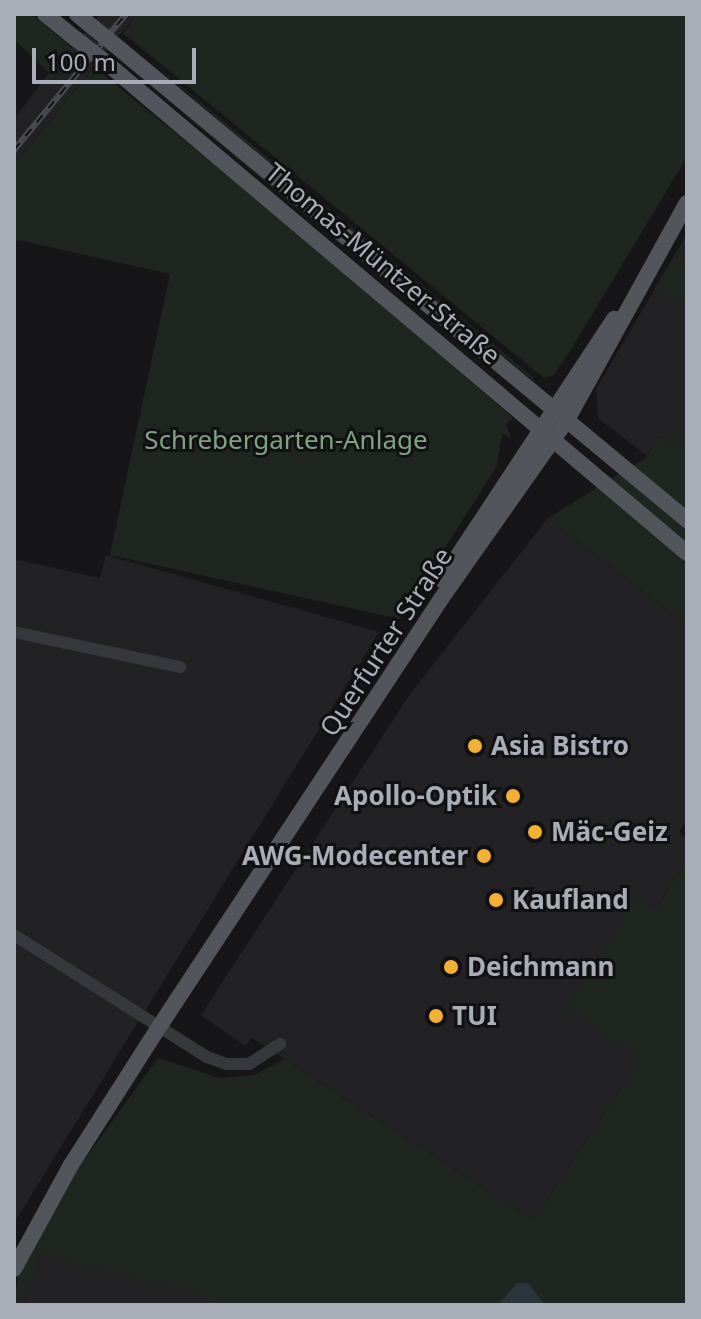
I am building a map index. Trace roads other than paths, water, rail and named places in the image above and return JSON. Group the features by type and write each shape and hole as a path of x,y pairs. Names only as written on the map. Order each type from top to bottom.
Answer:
{"main road":[{"name":"Thomas-Müntzer-Straße","path":"45,14 687,553"},
{"name":"Thomas-Müntzer-Straße","path":"83,19 687,520"},
{"name":"Querfurter Straße","path":"14,1269 71,1165 159,1027 567,420 687,203"},
{"name":"Querfurter Straße","path":"159,1027 176,991 540,428 644,278"}],"street":[{"path":"14,632 180,667"},
{"path":"14,935 159,1027 226,1064 262,1061 280,1044"}],"railway":[{"path":"14,150 126,14"}],"place":[{"name":"Asia Bistro","path":"475,746"},
{"name":"Apollo-Optik","path":"513,796"},
{"name":"Mäc-Geiz","path":"535,832"},
{"name":"AWG-Modecenter","path":"484,856"},
{"name":"Kaufland","path":"496,900"},
{"name":"Deichmann","path":"451,967"},
{"name":"TUI","path":"436,1016"}],"park label":[{"name":"Schrebergarten-Anlage","path":"286,440"}]}
